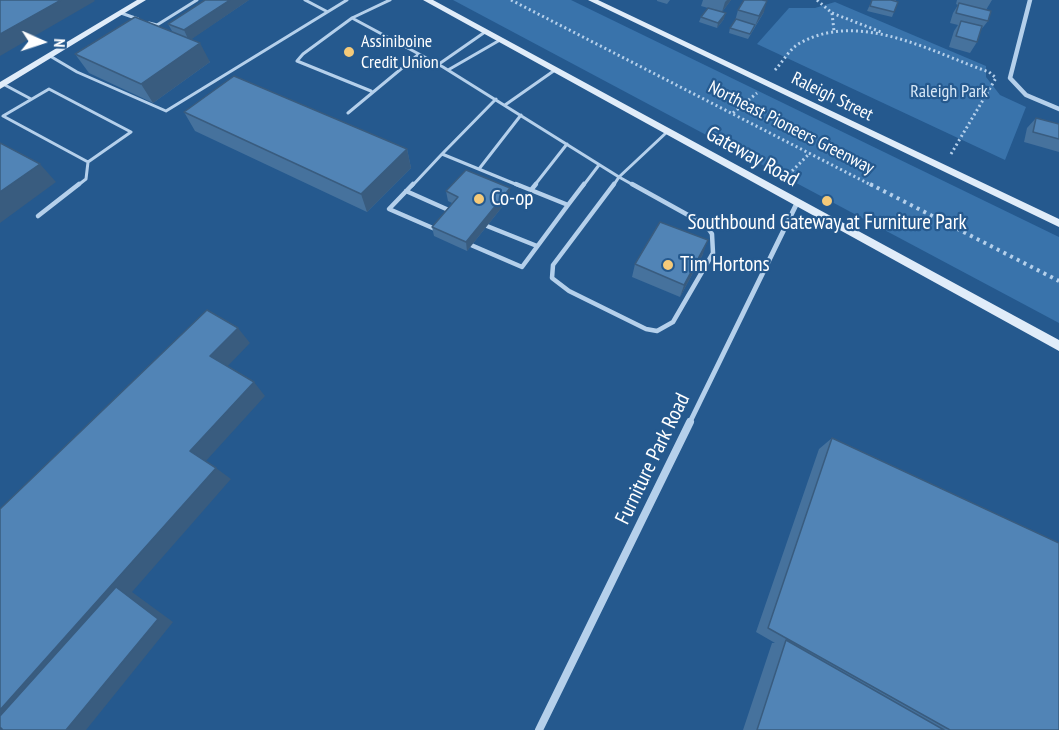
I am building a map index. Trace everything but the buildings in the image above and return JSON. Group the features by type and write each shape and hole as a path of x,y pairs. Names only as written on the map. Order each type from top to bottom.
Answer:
{"main road":[{"name":"Gateway Road","path":"427,0 1059,346"},
{"name":"Raleigh Street","path":"592,0 764,85 1059,224"},
{"path":"1,85 121,13 136,1"}],"street":[{"path":"1030,0 1010,78 1026,95 1059,109"},
{"name":"Furniture Park Road","path":"539,730 797,203"}],"lane":[{"path":"121,13 157,25 197,0"},
{"path":"305,0 326,11"},
{"path":"50,56 74,71 166,111 347,0"},
{"path":"371,92 297,62 303,54 352,18 390,0"},
{"path":"352,18 439,64 599,165 619,177 696,218 706,225 712,234 713,253 673,322 657,331 646,329 569,291 552,278 553,265 619,177 667,132"},
{"path":"439,64 485,32"},
{"path":"448,70 500,40"},
{"path":"348,113 419,54"},
{"path":"74,71 83,65"},
{"path":"505,105 555,70"},
{"path":"1,85 31,99"},
{"path":"38,216 86,179 88,162 131,132 49,89 3,116 88,162"},
{"path":"438,231 389,209 496,99"},
{"path":"479,169 521,115"},
{"path":"531,190 567,144"},
{"path":"442,154 568,205"},
{"path":"471,245 522,267 599,165"},
{"path":"406,191 454,212"},
{"path":"487,226 537,246"}],"path":[{"name":"Northeast Pioneers Greenway","path":"511,0 1059,281"},
{"path":"817,0 832,13 989,72 996,77 1010,78"},
{"path":"832,13 834,31"},
{"path":"733,113 764,85 800,42 834,31 884,33"},
{"path":"943,168 996,77"},
{"path":"773,190 810,153"}],"green space":[{"path":"453,0 571,0 1059,237 1059,323"},
{"name":"Raleigh Park","path":"835,2 986,66 986,77 1000,95 1026,107 1005,160 757,44 789,8 815,8"}],"place":[{"name":"Assiniboine Credit Union","path":"349,52"},
{"name":"Co-op","path":"479,199"},
{"name":"Southbound Gateway at Furniture Park","path":"827,201"},
{"name":"Tim Hortons","path":"668,265"}]}
